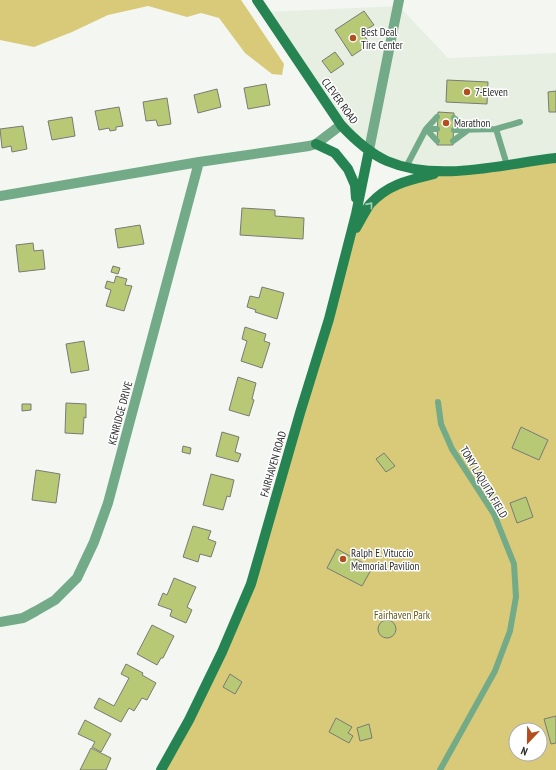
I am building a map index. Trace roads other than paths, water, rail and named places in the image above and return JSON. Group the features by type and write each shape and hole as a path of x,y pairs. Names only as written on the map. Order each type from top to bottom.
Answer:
{"street":[{"name":"CLEVER ROAD","path":"257,0 341,125 369,150 386,160 424,171 450,171 556,158"},
{"path":"369,150 399,0"},
{"path":"0,196 199,162 309,146 316,144 341,125"},
{"path":"316,144 335,153 348,169 355,185 356,214"},
{"name":"FAIRHAVEN ROAD","path":"161,770 189,720 222,652 251,584 329,318 356,214 369,150"},
{"name":"KENRIDGE DRIVE","path":"0,622 23,618 56,600 77,578 94,542 110,495 199,162"},
{"path":"350,238 370,205 388,188 414,179 450,171"}],"lane":[{"path":"406,167 426,129 438,117"},
{"path":"454,118 468,130"},
{"path":"454,130 496,129 520,122"},
{"path":"426,129 437,129"},
{"path":"426,129 437,141"},
{"path":"496,129 507,165"},
{"path":"453,141 468,130"},
{"name":"TONY LAQUITA FIELD","path":"438,402 441,424 452,449 494,514 514,564 516,597 510,632 495,671 440,770"}],"place":[{"name":"Best Deal Tire Center","path":"353,38"},
{"name":"7-Eleven","path":"467,92"},
{"name":"Marathon","path":"446,123"},
{"name":"Ralph E. Vituccio Memorial Pavilion","path":"343,559"}],"park label":[{"name":"Fairhaven Park","path":"402,615"}]}
